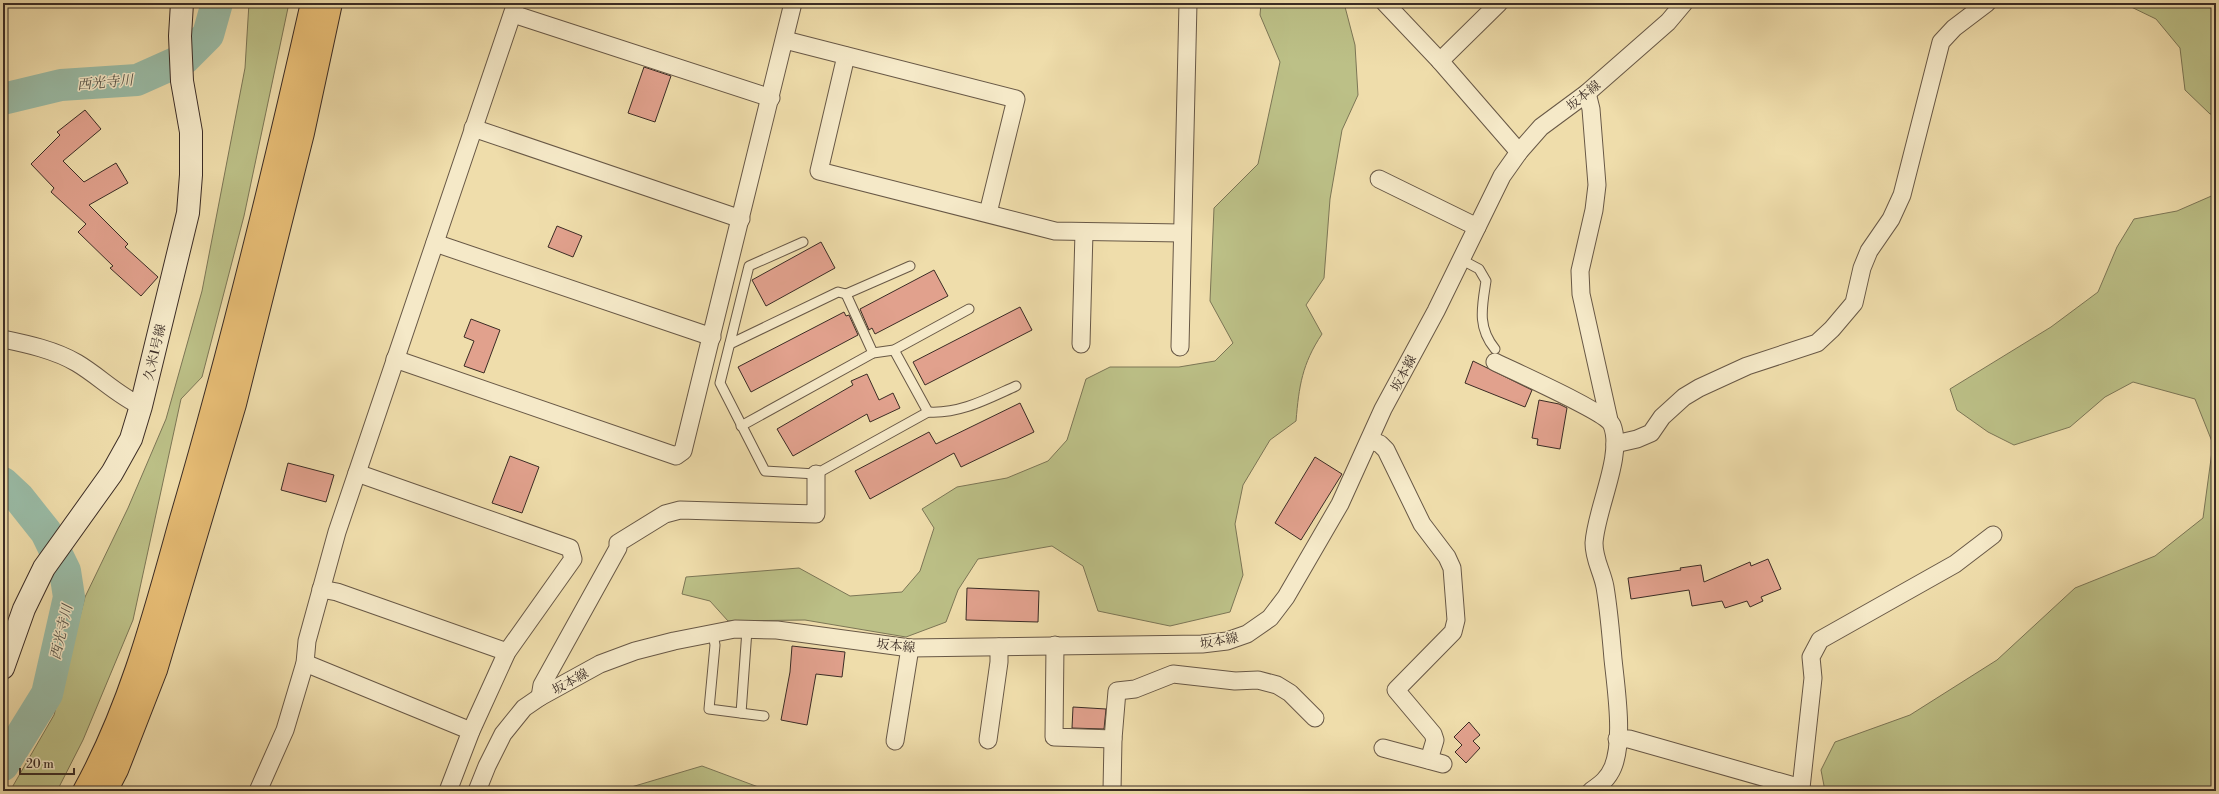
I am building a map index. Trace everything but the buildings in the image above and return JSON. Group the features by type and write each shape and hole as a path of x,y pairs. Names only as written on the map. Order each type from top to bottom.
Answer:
{"highway":[{"path":"84,791 100,763 139,663 218,394 284,130 312,3"},
{"path":"106,791 117,770 156,670 235,404 303,133 331,3"}],"street":[{"name":"久米1号線","path":"3,668 24,609 44,568 112,474 131,439 141,406 188,213 191,175 191,132 182,81 180,36 182,3"},
{"path":"395,359 676,456 683,451 771,98 793,3"},
{"path":"1180,347 1188,3"},
{"path":"1385,3 1440,62 1519,152"},
{"path":"1440,62 1499,3"},
{"name":"坂本線","path":"476,791 503,734 524,708 540,697 600,664 634,651 735,629 777,630 910,648 1202,644 1227,641 1247,634 1270,618 1286,597 1340,504 1383,409 1462,260 1502,176 1519,152 1541,127 1586,93 1668,22 1684,3"},
{"path":"1616,444 1636,440 1651,433 1662,417 1684,397 1699,388 1747,366 1817,343 1832,329 1854,303 1862,268 1869,250 1892,219 1902,195 1940,42 1954,28 1987,3"},
{"path":"258,791 285,730 305,663 307,641 357,473 515,8 771,98"},
{"path":"785,40 1016,99 988,213"},
{"path":"846,56 819,171 1055,231 1182,233"},
{"path":"1586,93 1592,109 1597,185 1594,210 1580,271 1581,294 1609,420 1616,444 1613,462 1599,511 1594,543 1595,562 1603,579 1607,601 1619,715 1614,766 1606,780 1591,791"},
{"path":"473,128 741,219"},
{"path":"1379,179 1477,227"},
{"path":"1081,344 1084,232"},
{"path":"435,243 712,337"},
{"path":"3,339 30,344 76,362 127,400 141,406"},
{"path":"1495,356 1563,396 1591,408 1609,420"},
{"path":"1370,440 1380,444 1386,450 1422,524 1447,557 1452,568 1456,620 1453,632 1396,690 1433,734 1435,740 1436,762 1383,748"},
{"path":"357,473 570,548 573,559 507,652 471,731 448,791"},
{"path":"540,697 542,685 618,548 618,543 665,514 680,510 816,514 816,474"},
{"path":"1617,739 1630,739 1801,788 1813,678 1811,657 1820,640 1955,564 1993,535"},
{"path":"322,589 337,592 507,652"},
{"path":"1055,645 1054,737 1113,738"},
{"path":"988,740 999,662 999,647"},
{"path":"894,741 910,648"},
{"path":"305,663 471,731"},
{"path":"1112,791 1113,738 1117,691 1135,689 1172,674 1235,681 1258,680 1277,685 1290,693 1315,718"}],"lane":[{"path":"803,242 749,266 720,383 765,471 816,474 928,412 943,413 961,410 1016,386"},
{"path":"1462,260 1479,270 1486,281 1480,314 1488,341 1495,356"},
{"path":"730,344 838,292 846,294 910,266"},
{"path":"846,294 873,352"},
{"path":"742,426 873,352 894,350 969,309"},
{"path":"894,350 928,412"},
{"path":"741,713 747,630"},
{"path":"713,634 715,645 709,709 764,716"}],"green space":[{"path":"249,3 289,3 244,216 202,377 181,399 133,620 83,740 57,791 10,791 54,715 85,597 128,508 166,419 202,291 245,68"},
{"path":"1261,3 1344,3 1355,45 1358,95 1342,130 1330,199 1324,278 1306,305 1322,334 1306,365 1300,386 1296,421 1270,440 1243,485 1235,524 1243,575 1230,612 1170,626 1098,611 1083,566 1052,546 978,559 958,590 946,622 906,637 805,620 728,621 710,601 682,594 686,577 799,568 850,596 902,592 920,571 934,528 922,509 957,487 1007,478 1048,461 1067,440 1086,379 1110,367 1179,367 1215,361 1233,343 1210,301 1214,208 1258,164 1280,62 1260,15"},
{"path":"2123,3 2216,3 2216,114 2210,114 2185,90 2180,48 2156,19"},
{"path":"2216,194 2216,791 1825,791 1821,770 1835,742 1910,715 1997,660 2075,588 2155,556 2203,518 2213,444 2195,399 2133,382 2105,397 2070,427 2014,445 1988,432 1957,410 1950,389 2051,327 2098,292 2117,247 2134,219 2177,211"},
{"path":"702,766 769,791 620,791 628,788"}],"waterway":[{"name":"西光寺川","path":"3,99 61,85 137,80 184,59 208,35 217,3"},
{"name":"西光寺川","path":"3,483 19,498 46,532 65,571 69,597 47,694 3,765"}]}
